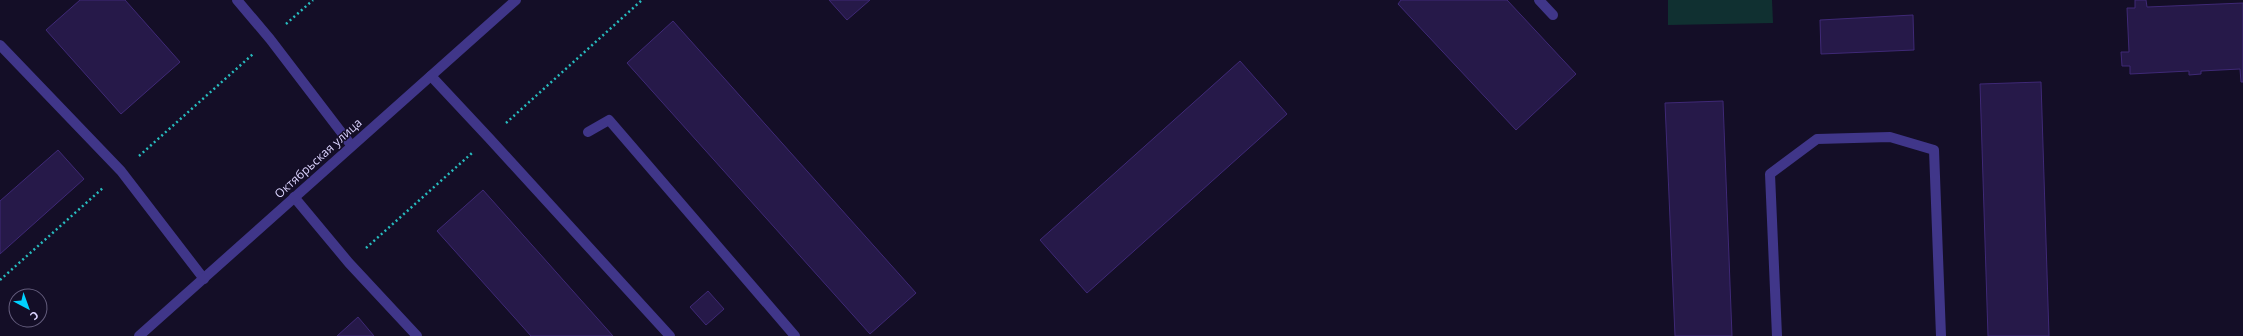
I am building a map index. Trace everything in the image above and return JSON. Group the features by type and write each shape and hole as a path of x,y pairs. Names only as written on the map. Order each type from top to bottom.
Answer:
{"street":[{"path":"237,0 270,38 351,145"},
{"name":"Октябрьская улица","path":"139,336 351,145 516,0"},
{"path":"1539,0 1553,15"},
{"path":"0,45 122,171 204,279"},
{"path":"431,76 670,336"},
{"path":"588,132 609,120 795,336"},
{"path":"1777,336 1770,174 1817,139 1890,137 1934,150 1941,336"},
{"path":"294,196 349,263 417,336"}],"path":[{"path":"0,280 313,0"}],"green space":[{"path":"1668,0 1772,0 1773,23 1668,25"}],"building":[{"path":"80,0 125,0 180,62 121,114 46,30"},
{"path":"829,0 870,0 847,20"},
{"path":"1401,0 1507,0 1576,74 1516,130 1398,4"},
{"path":"2135,0 2146,0 2147,7 2243,3 2243,82 2241,82 2240,69 2201,71 2201,74 2189,75 2189,71 2130,74 2130,66 2122,66 2121,52 2129,52 2127,8 2135,8"},
{"path":"1913,15 1914,50 1821,54 1820,20"},
{"path":"673,21 916,293 870,334 627,63"},
{"path":"1240,61 1287,114 1087,293 1040,240"},
{"path":"2041,82 2049,336 1988,336 1980,84"},
{"path":"1723,101 1732,336 1675,336 1665,103"},
{"path":"58,150 84,179 0,254 0,201"},
{"path":"483,190 613,336 531,336 437,231"},
{"path":"708,291 724,309 706,325 690,307"},
{"path":"358,317 374,336 337,336"}]}
